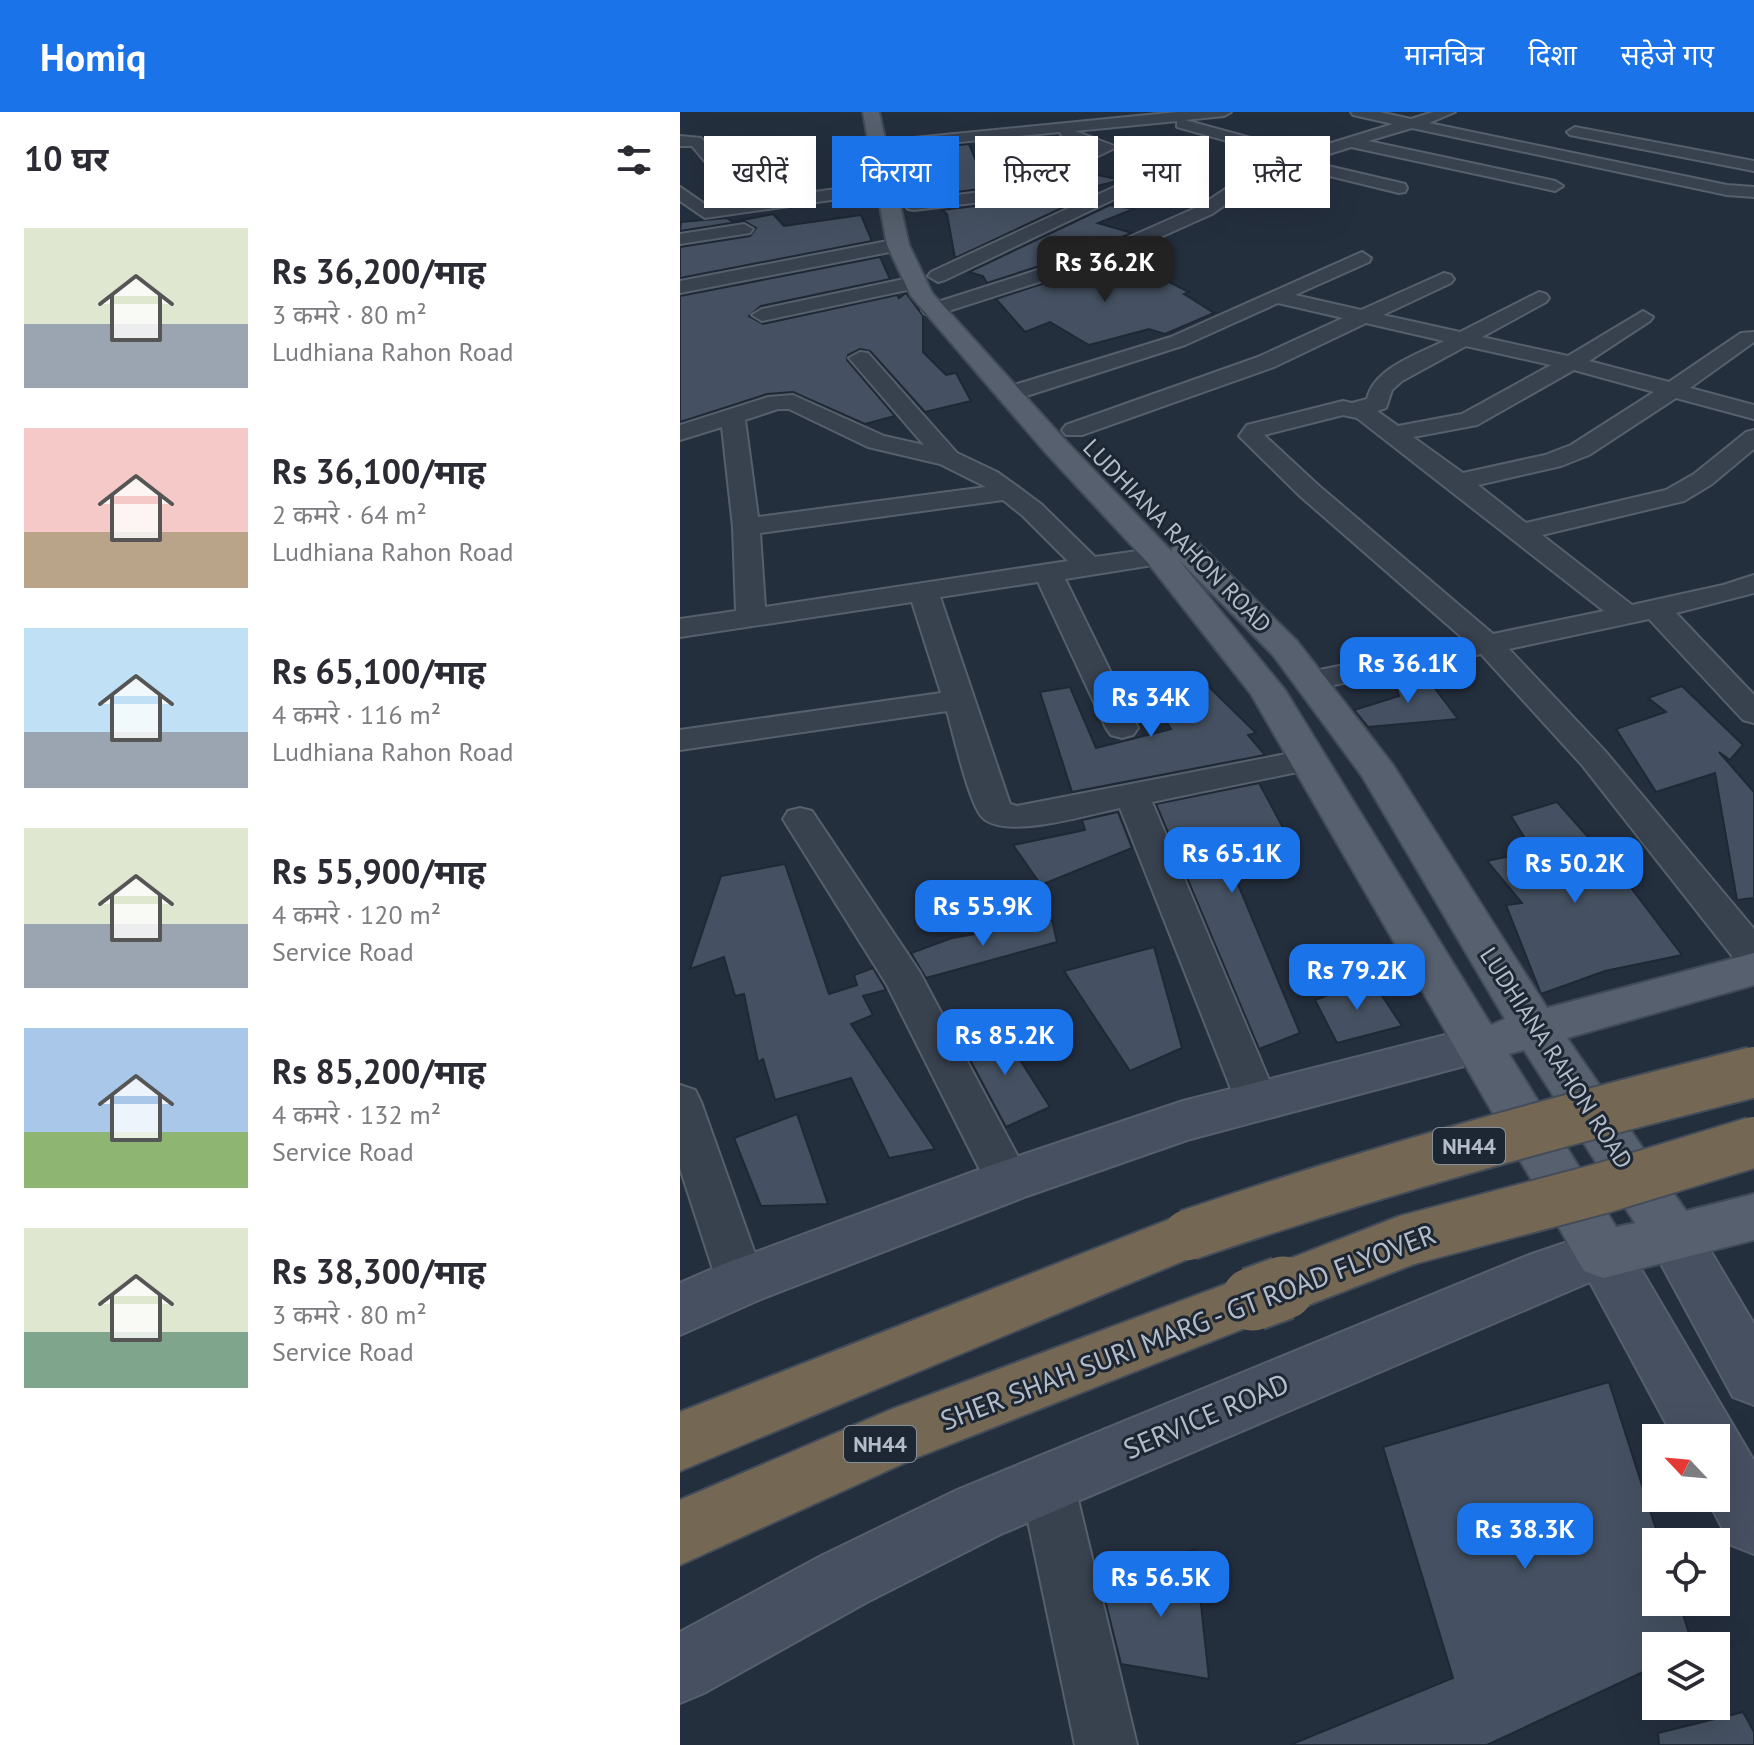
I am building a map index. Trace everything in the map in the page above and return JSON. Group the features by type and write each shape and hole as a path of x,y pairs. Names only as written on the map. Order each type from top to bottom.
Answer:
{"highway":[{"name":"NH44","path":"680,1442 815,1383 1016,1308 1188,1235 1327,1187 1530,1128 1754,1072"},
{"name":"SHER SHAH SURI MARG - GT ROAD FLYOVER","path":"680,1533 727,1509 942,1418 1407,1240 1603,1188 1754,1142"}],"main road":[{"name":"LUDHIANA RAHON ROAD","path":"884,128 890,215 935,293 1022,390 1267,690 1603,1254"},
{"name":"LUDHIANA RAHON ROAD","path":"1022,390 1074,430 1183,547 1285,648 1379,773 1535,1029 1673,1236"},
{"path":"1477,1045 1754,969"},
{"name":"SERVICE ROAD","path":"1603,1254 1754,1217"}],"street":[{"path":"1136,112 1225,138"},
{"path":"884,128 979,135 1224,112"},
{"path":"1358,112 1727,190 1754,192"},
{"path":"1330,148 1448,112"},
{"path":"1053,128 1077,136"},
{"path":"1557,129 1754,166"},
{"path":"680,141 696,141 704,150"},
{"path":"1351,142 1555,186"},
{"path":"1098,143 1109,147 1098,152"},
{"path":"1330,169 1399,188"},
{"path":"680,192 705,213 739,208"},
{"path":"935,293 1114,194"},
{"path":"762,315 935,293 1107,254 1206,210 1225,197"},
{"path":"680,287 890,215 975,200"},
{"path":"783,208 890,215"},
{"path":"680,239 755,227"},
{"path":"1022,390 1178,341 1362,258"},
{"path":"1074,430 1266,362 1444,279"},
{"path":"1276,297 1571,363 1754,412"},
{"path":"1539,298 1394,376 1381,388 1378,403 1275,423 1255,430 1251,436 1487,644 1621,787 1754,956"},
{"path":"1393,434 1469,420 1571,363 1643,317"},
{"path":"1458,482 1552,461 1580,450 1627,422 1748,337"},
{"path":"860,358 948,458"},
{"path":"680,433 776,402 793,402 876,442 948,458 988,477 1049,525 1089,567"},
{"path":"1356,409 1458,482 1625,614"},
{"path":"733,416 746,527 751,617"},
{"path":"1520,532 1675,496 1730,470 1754,437"},
{"path":"746,527 1009,492"},
{"path":"680,628 1159,556"},
{"path":"1048,573 1122,728"},
{"path":"1310,681 1656,609 1732,592 1754,583"},
{"path":"924,593 995,810 1004,816 1017,817 1307,760"},
{"path":"1656,609 1751,706"},
{"path":"680,740 957,700"},
{"path":"1132,795 1256,1099"},
{"path":"800,819 905,981 1008,1181"},
{"path":"680,1310 741,1282 1008,1181 1183,1121 1256,1099 1477,1045"},
{"path":"680,1102 741,1282"},
{"path":"1673,1236 1754,1378"},
{"path":"1603,1254 1699,1424"},
{"name":"SERVICE ROAD","path":"680,1669 844,1579 979,1512 1549,1272 1603,1254"},
{"path":"1730,1479 1754,1522"},
{"path":"1047,1483 1106,1745"}],"building":[{"path":"969,144 975,158 975,190 959,192 959,145"},
{"path":"1098,175 1114,178 1114,182 1098,186"},
{"path":"1110,205 1134,209 1098,223 1132,233 1089,250 987,283 983,276 969,272"},
{"path":"1062,208 955,258 947,214 942,210"},
{"path":"773,214 784,226 861,215 872,241 680,278 680,247 750,236 756,228 744,221 680,231 681,222 727,218 733,222"},
{"path":"880,257 890,279 761,306 749,316 763,324 897,295 899,298 906,293 923,316 923,352 946,375 956,373 971,401 925,412 870,351 860,349 848,355 847,360 895,416 865,424 793,392 767,394 680,422 680,296"},
{"path":"1121,258 1189,292 1184,294 1214,313 1165,334 1149,329 1089,345 1050,322 1025,332 996,299"},
{"path":"1421,670 1458,719 1368,727 1354,710 1399,696 1394,680"},
{"path":"1205,683 1256,733 1248,735 1265,755 1072,792 1040,692 1070,687 1096,748 1171,729 1152,697"},
{"path":"1682,686 1743,745 1730,760 1719,752 1754,792 1754,898 1737,900 1715,773 1656,792 1616,729 1666,712 1648,698"},
{"path":"1259,783 1287,835 1224,851 1300,1033 1259,1049 1156,804"},
{"path":"1557,802 1619,872 1682,955 1605,971 1541,994 1506,905 1522,903 1487,861 1533,851 1511,816"},
{"path":"1118,812 1132,848 1041,885 1013,845 1085,830 1082,820"},
{"path":"785,864 829,994 857,985 854,975 873,968 884,986 886,990 863,996 873,1015 851,1024 935,1149 889,1158 851,1078 775,1100 763,1059 758,1062 744,994 735,996 724,957 690,969 721,876"},
{"path":"1052,920 1057,942 926,978 911,953 952,938"},
{"path":"1154,947 1182,1048 1130,1071 1064,971"},
{"path":"1371,979 1402,1026 1337,1043 1315,1000"},
{"path":"999,1027 1050,1107 1006,1127 961,1043"},
{"path":"797,1114 828,1204 761,1206 734,1138"},
{"path":"1609,1382 1642,1485 1642,1512 1651,1512 1656,1528 1642,1528 1642,1616 1683,1616 1689,1632 1642,1632 1642,1673 1487,1745 1290,1745 1453,1678 1383,1447"},
{"path":"1195,1549 1209,1679 1121,1664 1103,1592"},
{"path":"1743,1712 1754,1732 1754,1745 1659,1745 1658,1733 1711,1720 1730,1720 1730,1715"}]}
